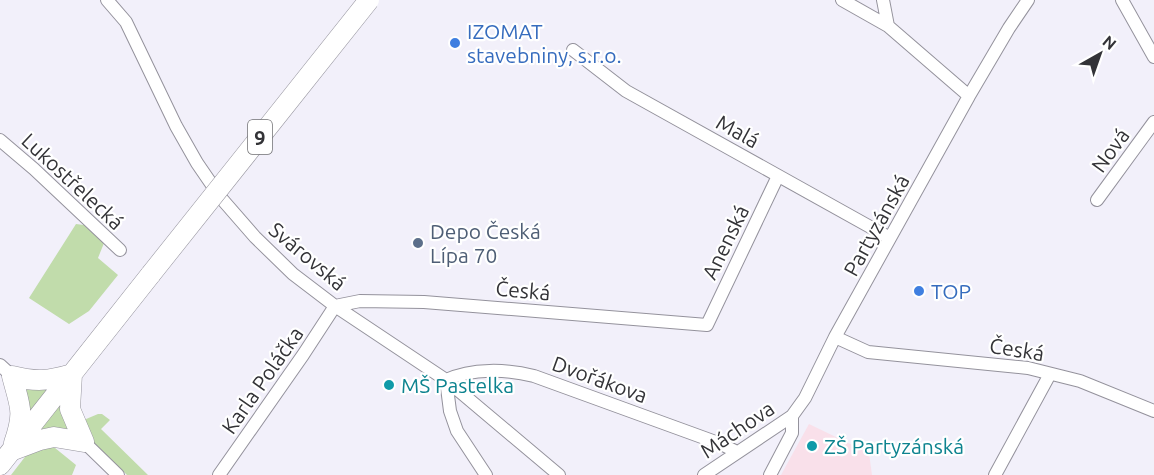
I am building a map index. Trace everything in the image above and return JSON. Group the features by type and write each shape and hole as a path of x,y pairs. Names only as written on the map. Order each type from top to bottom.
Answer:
{"main road":[{"name":"9","path":"6,458 369,0"},
{"path":"6,370 28,380 51,381 72,374 70,409 84,442"},
{"path":"6,370 22,411 20,423 6,458"},
{"path":"6,458 44,439 54,437 84,442"}],"street":[{"name":"Svárovská","path":"107,0 126,22 176,126 197,163 221,198 255,237 293,274 335,306 446,380 559,475"},
{"path":"842,0 888,26 969,96"},
{"path":"883,0 888,26"},
{"name":"Partyzánská","path":"770,475 792,433 792,416 805,398 835,337 969,96 1028,0"},
{"path":"1122,0 1154,57"},
{"name":"Malá","path":"573,50 626,91 890,238"},
{"name":"Nová","path":"1097,200 1154,122"},
{"name":"Lukostřelecká","path":"0,140 120,250"},
{"name":"Anenská","path":"707,325 778,176"},
{"name":"Česká","path":"335,306 360,301 424,302 707,325"},
{"name":"Karla Poláčka","path":"219,475 335,306"},
{"name":"Česká","path":"835,337 868,352 1028,368 1080,381 1154,411"},
{"name":"Dvořákova","path":"446,380 460,374 516,371 721,444 736,452"},
{"path":"995,475 1050,374"},
{"path":"446,380 450,411 457,431 482,474"},
{"name":"Máchova","path":"704,475 792,416"},
{"path":"84,442 117,475"}],"shaded area":[{"path":"809,424 869,453 872,475 781,475"}],"green space":[{"path":"76,224 84,225 104,243 98,258 118,275 89,311 69,324 29,298"},
{"path":"22,385 50,388 29,415"},
{"path":"62,400 74,430 46,432 39,429"},
{"path":"98,414 110,420 101,429 148,475 127,475 94,443 79,422"},
{"path":"44,439 76,465 72,475 11,475 28,453"}],"place":[{"name":"IZOMAT stavebniny, s.r.o.","path":"455,43"},
{"name":"Depo Česká Lípa 70","path":"418,243"},
{"name":"TOP","path":"919,291"},
{"name":"MŠ Pastelka","path":"389,385"},
{"name":"ZŠ Partyzánská","path":"812,446"}]}
